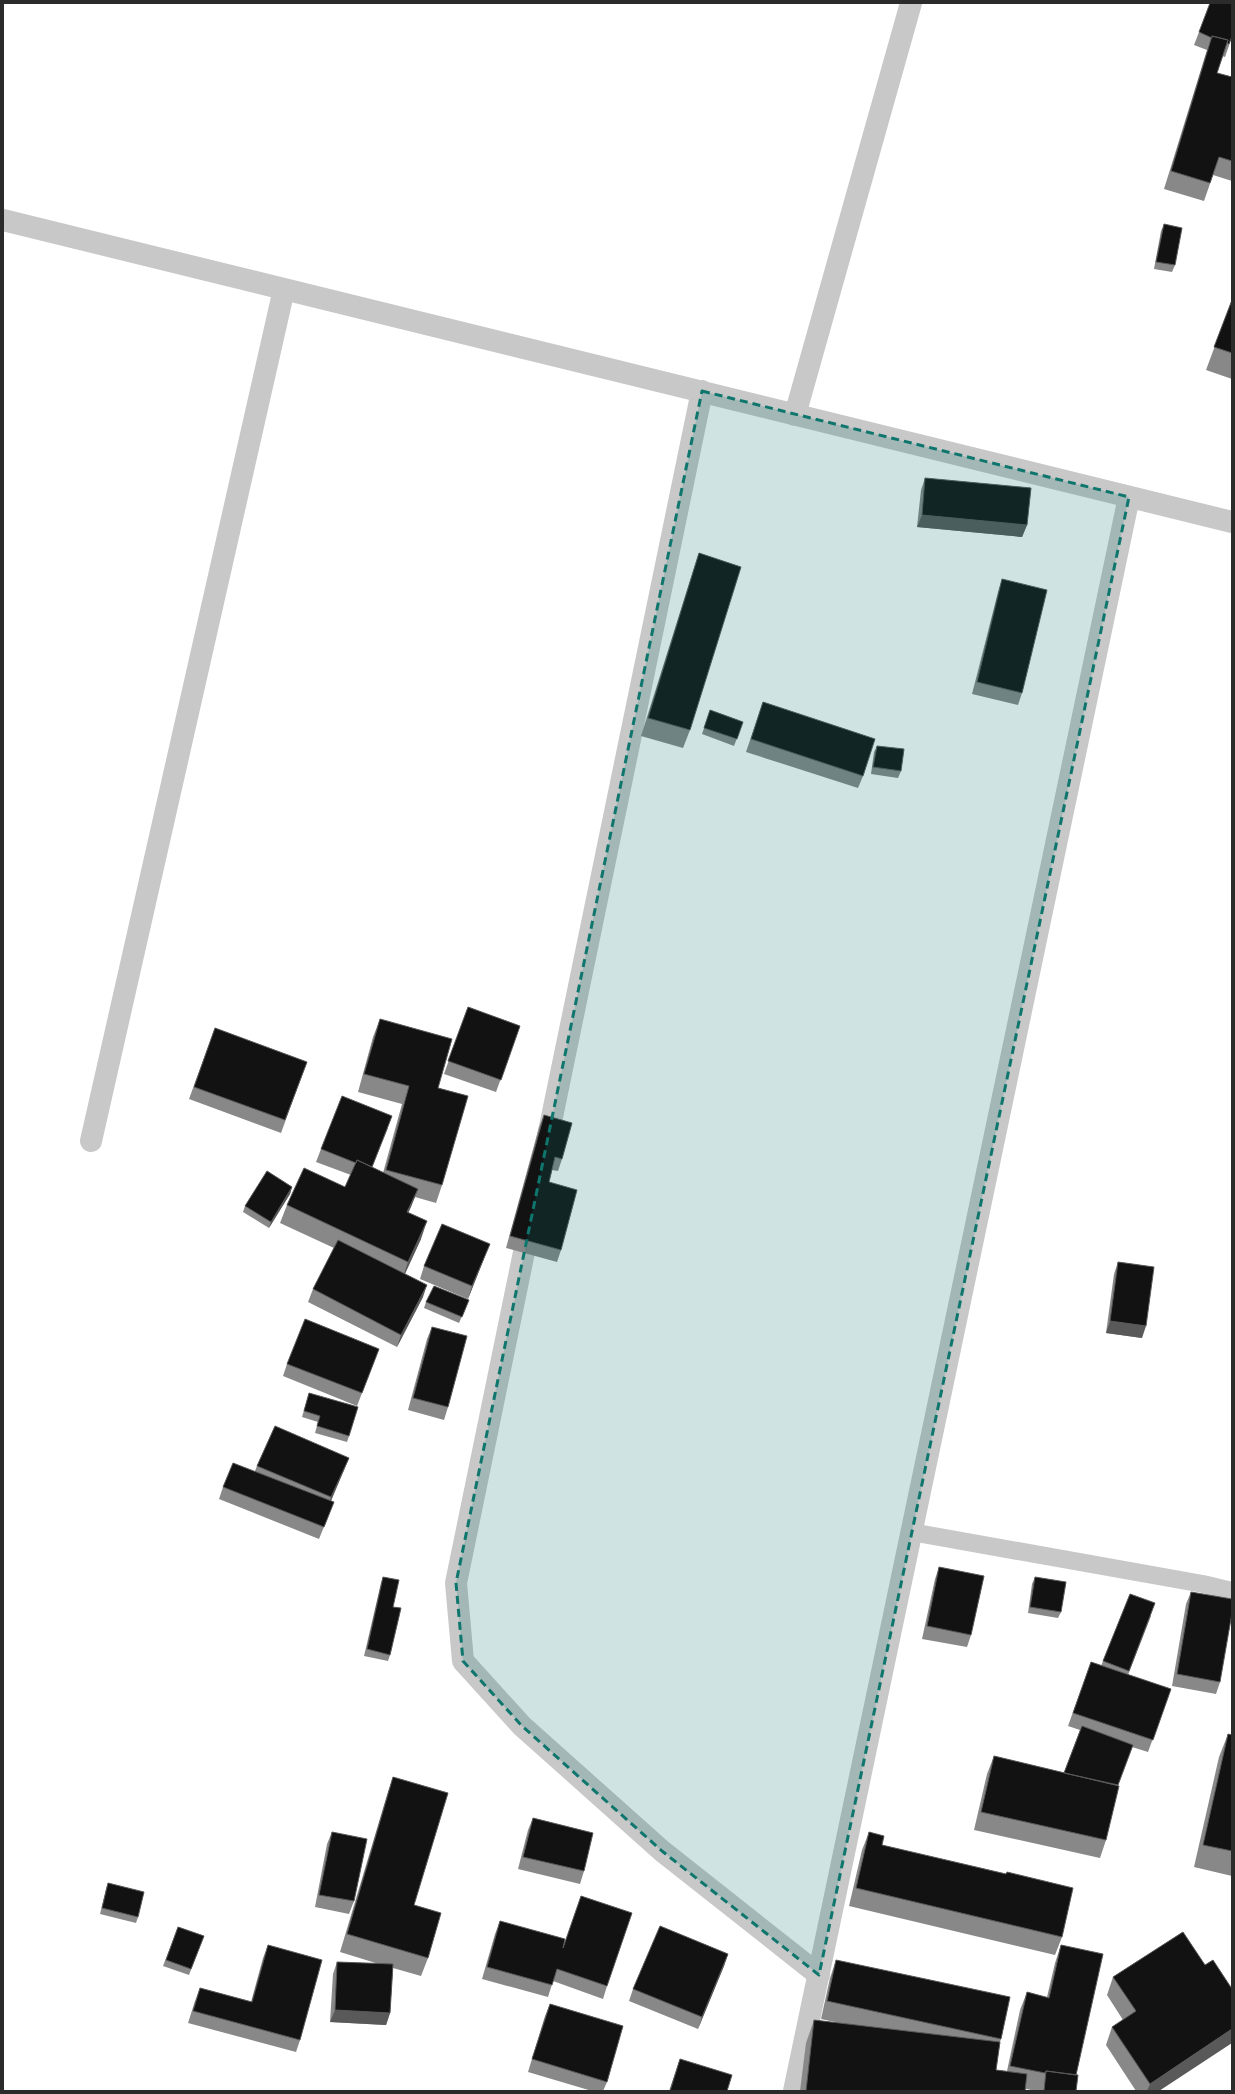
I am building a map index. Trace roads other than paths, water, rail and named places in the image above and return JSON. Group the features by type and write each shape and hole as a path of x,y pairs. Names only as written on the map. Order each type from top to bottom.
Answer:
{"street":[{"path":"795,415 911,3"},
{"path":"3,220 1232,522"},
{"path":"91,1141 284,289"},
{"path":"543,1162 702,391"},
{"path":"794,2091 1129,497"},
{"path":"535,1201 456,1583 464,1660 522,1726 662,1851 819,1975"}],"lane":[{"path":"911,1532 1203,1584 1232,1591"}]}
